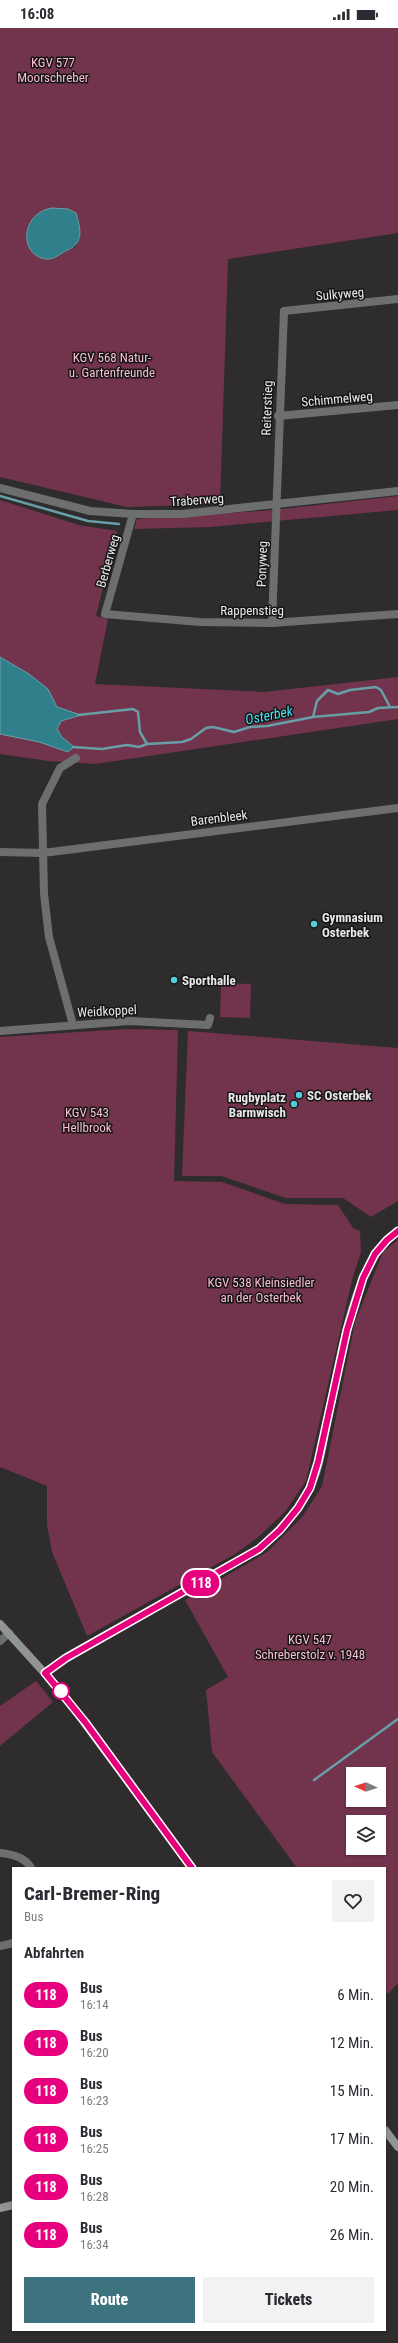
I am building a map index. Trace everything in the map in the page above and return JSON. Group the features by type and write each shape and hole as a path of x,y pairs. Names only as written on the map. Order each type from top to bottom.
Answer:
{"street":[{"name":"Sulkyweg","path":"284,311 398,299"},
{"name":"Reiterstieg","path":"276,505 278,416 284,311"},
{"name":"Schimmelweg","path":"278,416 398,405"},
{"name":"Traberweg","path":"0,488 90,510 133,514 182,514 398,491"},
{"name":"Ponyweg","path":"272,623 276,505"},
{"name":"Berberweg","path":"105,614 133,514"},
{"name":"Rappenstieg","path":"105,614 200,622 272,623 398,614"},
{"path":"73,1025 49,937 43,853 42,804 60,768 76,758"},
{"name":"Barenbleek","path":"0,852 43,853 398,808"},
{"name":"Weidkoppel","path":"0,1031 130,1021 208,1025 210,1018"},
{"path":"45,1673 66,1658 259,1549 280,1530 298,1508 315,1476 347,1330 363,1278 375,1254 387,1240 398,1231"},
{"path":"0,1624 45,1673 85,1722 191,1867"},
{"path":"0,1641 9,1633"},
{"path":"0,1853 12,1854 22,1859 30,1867"},
{"path":"0,1946 12,1943"},
{"path":"386,2131 398,2148"},
{"path":"0,2208 12,2205"}],"green space":[{"name":"KGV 568 Natur- u. Gartenfreunde","path":"0,28 398,28 398,233 228,259 220,504 127,507 0,477","holes":["52,208 58,209 72,216 76,220 80,229 80,238 75,247 58,256"]},
{"path":"398,496 398,510 210,527 134,529 137,519 273,510"},
{"path":"0,500 79,525 117,531 96,616 108,619 95,684 264,692 398,677 398,719 95,764 48,761 0,754"},
{"path":"221,983 251,984 250,1018 220,1017"},
{"name":"KGV 543 Hellbrook","path":"125,1029 178,1030 174,1181 222,1182 285,1204 338,1205 353,1228 360,1231 361,1252 352,1280 306,1481 285,1512 257,1538 235,1554 87,1636 52,1552 47,1525 47,1486 0,1467 0,1037"},
{"path":"188,1031 398,1048 398,1201 371,1217 343,1198 286,1198 221,1176 182,1176"},
{"name":"KGV 547 Schreberstolz v. 1948","path":"398,1240 398,1983 388,1994 386,1991 386,1867 296,1867 212,1752 206,1690 228,1677 185,1600 267,1552 303,1516 322,1486 355,1322 383,1252"},
{"path":"36,1681 53,1702 0,1746 0,1706"}],"water":[{"path":"52,208 68,209 76,213 80,234 77,243 73,247 55,257 46,259 37,256 31,250 28,243 27,234 29,226 34,218 41,212"},
{"path":"0,657 29,674 48,689 57,707 81,715 61,721 57,729 62,737 74,747 68,752 39,742 0,734"}],"waterway":[{"path":"0,496 88,521 119,524"},
{"path":"313,717 317,701 328,690 338,694 350,690 376,687 381,690 390,707"},
{"name":"Osterbek","path":"73,747 102,749 127,745 139,747 147,744 182,742 191,739 206,728 213,727 234,732 250,727 267,726 313,717 369,712 378,708 398,707"},
{"name":"Osterbek","path":"78,715 133,709 138,712 140,732 147,744"},
{"path":"314,1780 398,1719"}],"bus line":[{"name":"118","path":"191,1867 85,1722 45,1673 57,1663 259,1549 280,1530 298,1508 310,1488 315,1476 347,1330 363,1278 375,1254 387,1240 398,1231"}],"place":[{"name":"Gymnasium Osterbek","path":"314,924"},
{"name":"Sporthalle","path":"174,980"},
{"name":"SC Osterbek","path":"299,1095"},
{"name":"Rugbyplatz Barmwisch","path":"294,1104"}],"park label":[{"name":"KGV 577 Moorschreber","path":"53,70"},
{"name":"KGV 538 Kleinsiedler an der Osterbek","path":"261,1290"}]}
